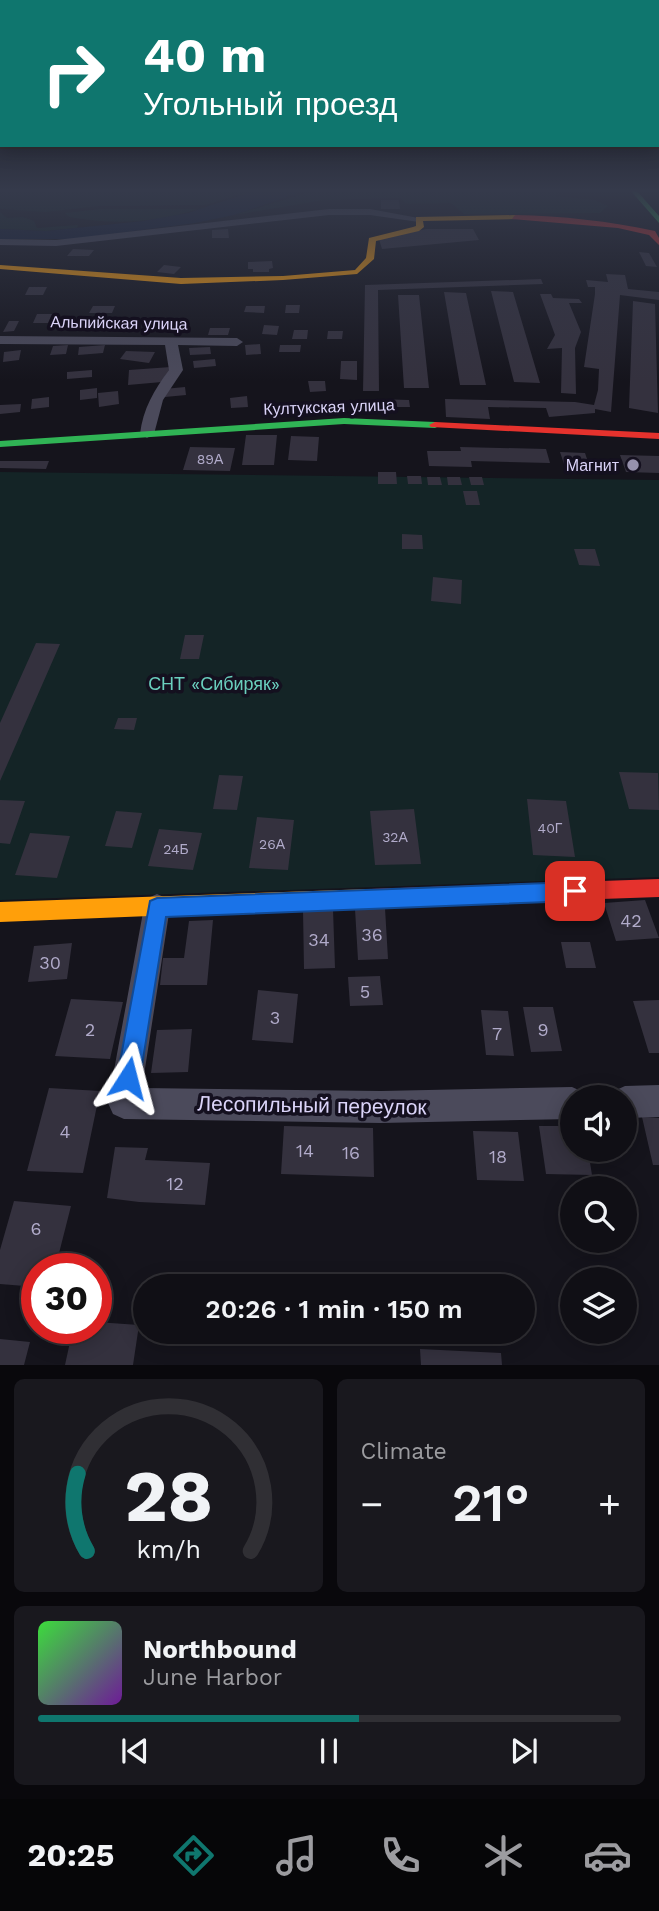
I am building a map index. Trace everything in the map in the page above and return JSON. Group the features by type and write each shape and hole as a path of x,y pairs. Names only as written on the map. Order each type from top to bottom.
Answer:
{"street":[{"path":"0,267 181,281 296,277 357,272 371,260 371,254"},
{"name":"Альпийская улица","path":"0,340 237,342"},
{"path":"147,434 154,400 176,370 171,341"},
{"name":"Култукская улица","path":"0,444 370,421 659,436"},
{"path":"0,912 659,888"},
{"name":"Лесопильный переулок","path":"157,907 124,1103 381,1107 560,1103"},
{"path":"637,1102 659,1101"}],"green space":[{"name":"СНТ «Сибиряк»","path":"0,472 659,480 659,877 0,900"}],"building":[{"path":"69,254 91,254 89,256 67,256"},
{"path":"640,254 649,254 657,267 646,266"},
{"path":"272,261 273,268 269,269 269,272 253,272 253,269 248,269 248,262"},
{"path":"164,265 181,267 174,274 157,272"},
{"path":"606,274 625,275 628,289 659,292 659,300 620,295 611,412 595,409 595,413 549,417 546,408 488,407 490,419 446,417 445,399 575,402 594,405 599,369 584,367 595,287 588,287 586,280 608,282"},
{"path":"541,279 543,284 378,290 379,391 363,391 365,285"},
{"path":"29,287 47,287 43,295 25,295"},
{"path":"491,291 513,292 540,383 514,382"},
{"path":"444,292 466,293 486,385 460,385"},
{"path":"540,294 551,294 553,298 579,299 582,303 569,303 581,332 575,348 576,394 561,393 562,348 547,349 555,335"},
{"path":"398,295 419,295 429,388 404,388"},
{"path":"633,301 655,304 658,413 629,408"},
{"path":"286,305 300,305 299,313 285,313"},
{"path":"93,306 115,306 112,313 89,313"},
{"path":"246,306 265,306 264,313 244,312"},
{"path":"37,314 52,314 48,323 33,323"},
{"path":"116,318 127,318 119,331 109,331"},
{"path":"9,321 19,321 14,331 3,332"},
{"path":"153,323 168,323 165,332 150,332"},
{"path":"264,325 279,326 277,335 262,334"},
{"path":"210,328 230,328 228,335 208,335"},
{"path":"294,330 308,330 307,339 292,339"},
{"path":"328,331 343,331 342,339 327,339"},
{"path":"260,344 261,354 246,355 245,345"},
{"path":"68,345 66,354 50,355 53,346"},
{"path":"105,345 103,353 78,355 79,347"},
{"path":"280,345 301,345 300,352 279,352"},
{"path":"210,347 211,354 190,355 189,348"},
{"path":"21,350 19,360 3,362 4,352"},
{"path":"126,351 155,352 149,363 120,359"},
{"path":"215,359 216,366 194,368 193,361"},
{"path":"341,361 357,361 357,380 340,379"},
{"path":"171,367 162,382 128,385 129,370"},
{"path":"92,370 92,377 67,379 67,372"},
{"path":"308,381 325,381 326,391 310,392"},
{"path":"185,387 186,395 165,397 164,389"},
{"path":"97,388 97,398 80,400 80,390"},
{"path":"118,391 119,404 99,407 98,393"},
{"path":"247,396 248,407 231,408 230,398"},
{"path":"49,397 49,407 31,409 32,399"},
{"path":"376,399 409,400 410,407 376,407"},
{"path":"21,404 20,412 0,414 0,405"},
{"path":"246,435 277,435 274,465 242,465"},
{"path":"291,436 319,437 317,461 288,460"},
{"path":"190,447 235,448 230,471 183,470"},
{"path":"460,447 546,449 550,463 471,461 472,467 429,466 427,451 461,451"},
{"path":"560,452 585,453 590,468 565,467"},
{"path":"620,455 659,456 659,473 626,472"},
{"path":"0,461 49,461 46,469 0,468"},
{"path":"378,472 396,472 397,484 378,484"},
{"path":"407,476 421,476 422,484 408,484"},
{"path":"427,477 440,477 442,485 428,485"},
{"path":"447,477 460,477 462,485 448,485"},
{"path":"469,477 482,477 484,485 471,485"},
{"path":"463,491 477,491 480,505 466,505"},
{"path":"402,534 422,535 423,549 402,549"},
{"path":"574,549 595,549 600,566 579,565"},
{"path":"433,577 462,580 461,604 431,601"},
{"path":"185,635 204,635 199,659 180,659"},
{"path":"36,643 60,644 0,781 0,723"},
{"path":"118,718 137,718 134,730 114,729"},
{"path":"619,772 658,773 659,810 629,809"},
{"path":"219,775 243,776 237,810 213,809"},
{"path":"527,799 566,801 575,857 533,855"},
{"path":"0,800 25,801 10,844 0,843"},
{"path":"414,809 421,864 375,865 370,811"},
{"path":"116,811 142,813 132,848 105,846"},
{"path":"257,817 294,820 288,870 249,868"},
{"path":"159,829 202,833 193,870 148,866"},
{"path":"30,833 70,836 57,878 15,875"},
{"path":"645,900 659,938 616,941 604,903"},
{"path":"385,908 388,959 358,960 355,909"},
{"path":"333,909 335,968 304,969 303,910"},
{"path":"213,920 207,985 160,985 163,958 184,958 189,921"},
{"path":"561,942 590,942 596,968 566,968"},
{"path":"72,943 67,979 28,982 34,946"},
{"path":"380,976 383,1005 350,1006 348,977"},
{"path":"258,990 298,994 293,1043 252,1040"},
{"path":"71,999 123,1002 110,1059 55,1056"},
{"path":"659,1000 659,1053 649,1053 633,1001"},
{"path":"523,1007 553,1007 562,1051 531,1052"},
{"path":"481,1010 508,1011 514,1056 486,1055"},
{"path":"192,1029 188,1072 151,1073 157,1030"},
{"path":"49,1088 100,1091 83,1173 27,1171"},
{"path":"642,1117 659,1118 659,1165 653,1165"},
{"path":"284,1126 373,1128 374,1177 281,1174"},
{"path":"539,1126 560,1126 560,1162 590,1162 592,1175 546,1174"},
{"path":"473,1131 518,1132 524,1181 477,1180"},
{"path":"115,1147 148,1148 145,1160 210,1163 205,1205 107,1198"},
{"path":"14,1201 71,1206 59,1253 21,1253 21,1286 0,1284 0,1250"},
{"path":"112,1323 133,1325 133,1344 136,1344 133,1365 65,1365 70,1344 112,1344"},
{"path":"0,1339 29,1344 24,1365 0,1365"},
{"path":"420,1349 501,1353 502,1365 421,1365"}],"traffic: fast":[{"path":"0,444 344,421 435,425"}],"traffic: slow":[{"path":"0,267 181,281 283,278 357,272 370,259 371,254"},
{"path":"0,912 371,898"}],"traffic: jam":[{"path":"435,425 659,436"},
{"path":"371,898 659,888"}],"place":[{"name":"Магнит","path":"633,465"}],"route":[{"path":"128,1078 157,907 575,891"}]}
